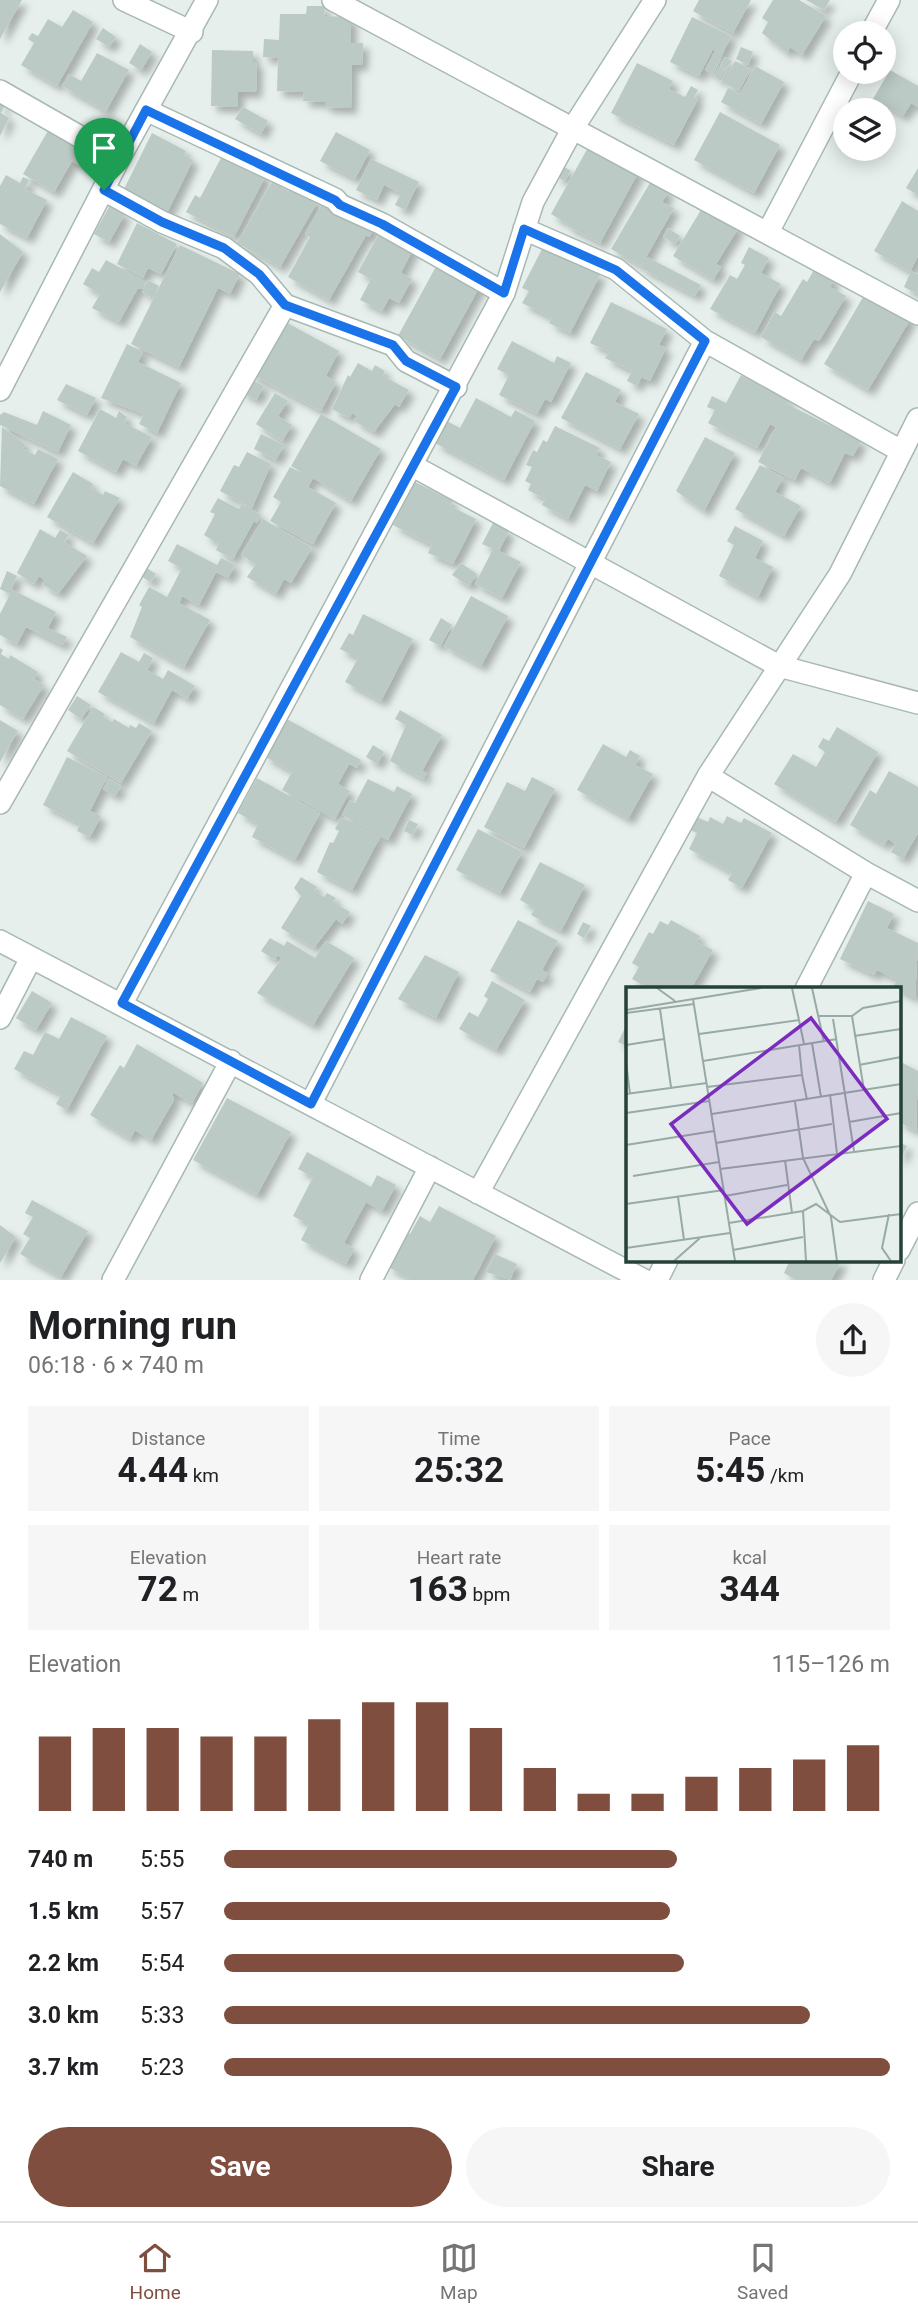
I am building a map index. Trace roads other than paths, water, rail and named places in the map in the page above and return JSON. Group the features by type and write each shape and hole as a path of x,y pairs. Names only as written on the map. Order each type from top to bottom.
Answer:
{"street":[{"path":"124,0 192,32"},
{"path":"0,390 119,159 192,32 207,0"},
{"path":"333,0 918,314"},
{"path":"878,21 889,0"},
{"path":"122,1003 456,387 504,293 533,202 645,3"},
{"path":"768,232 846,84"},
{"path":"0,91 119,159"},
{"path":"146,110 382,224 504,293"},
{"path":"104,190 162,222 224,248 259,274 285,305 393,345 406,361 456,387"},
{"path":"524,229 616,270 705,341 901,451"},
{"path":"0,803 285,305"},
{"path":"311,1104 705,341"},
{"path":"478,1193 708,776 841,574 918,419"},
{"path":"413,466 779,666 918,704"},
{"path":"708,776 866,873 918,901"},
{"path":"807,987 866,873"},
{"path":"0,941 478,1193 609,1272 643,1279"},
{"path":"0,1018 31,958"},
{"path":"113,1279 231,1061"},
{"path":"371,1279 430,1167"},
{"path":"900,1248 918,1213"},
{"path":"657,1279 666,1262"},
{"path":"884,1279 893,1262"}]}
